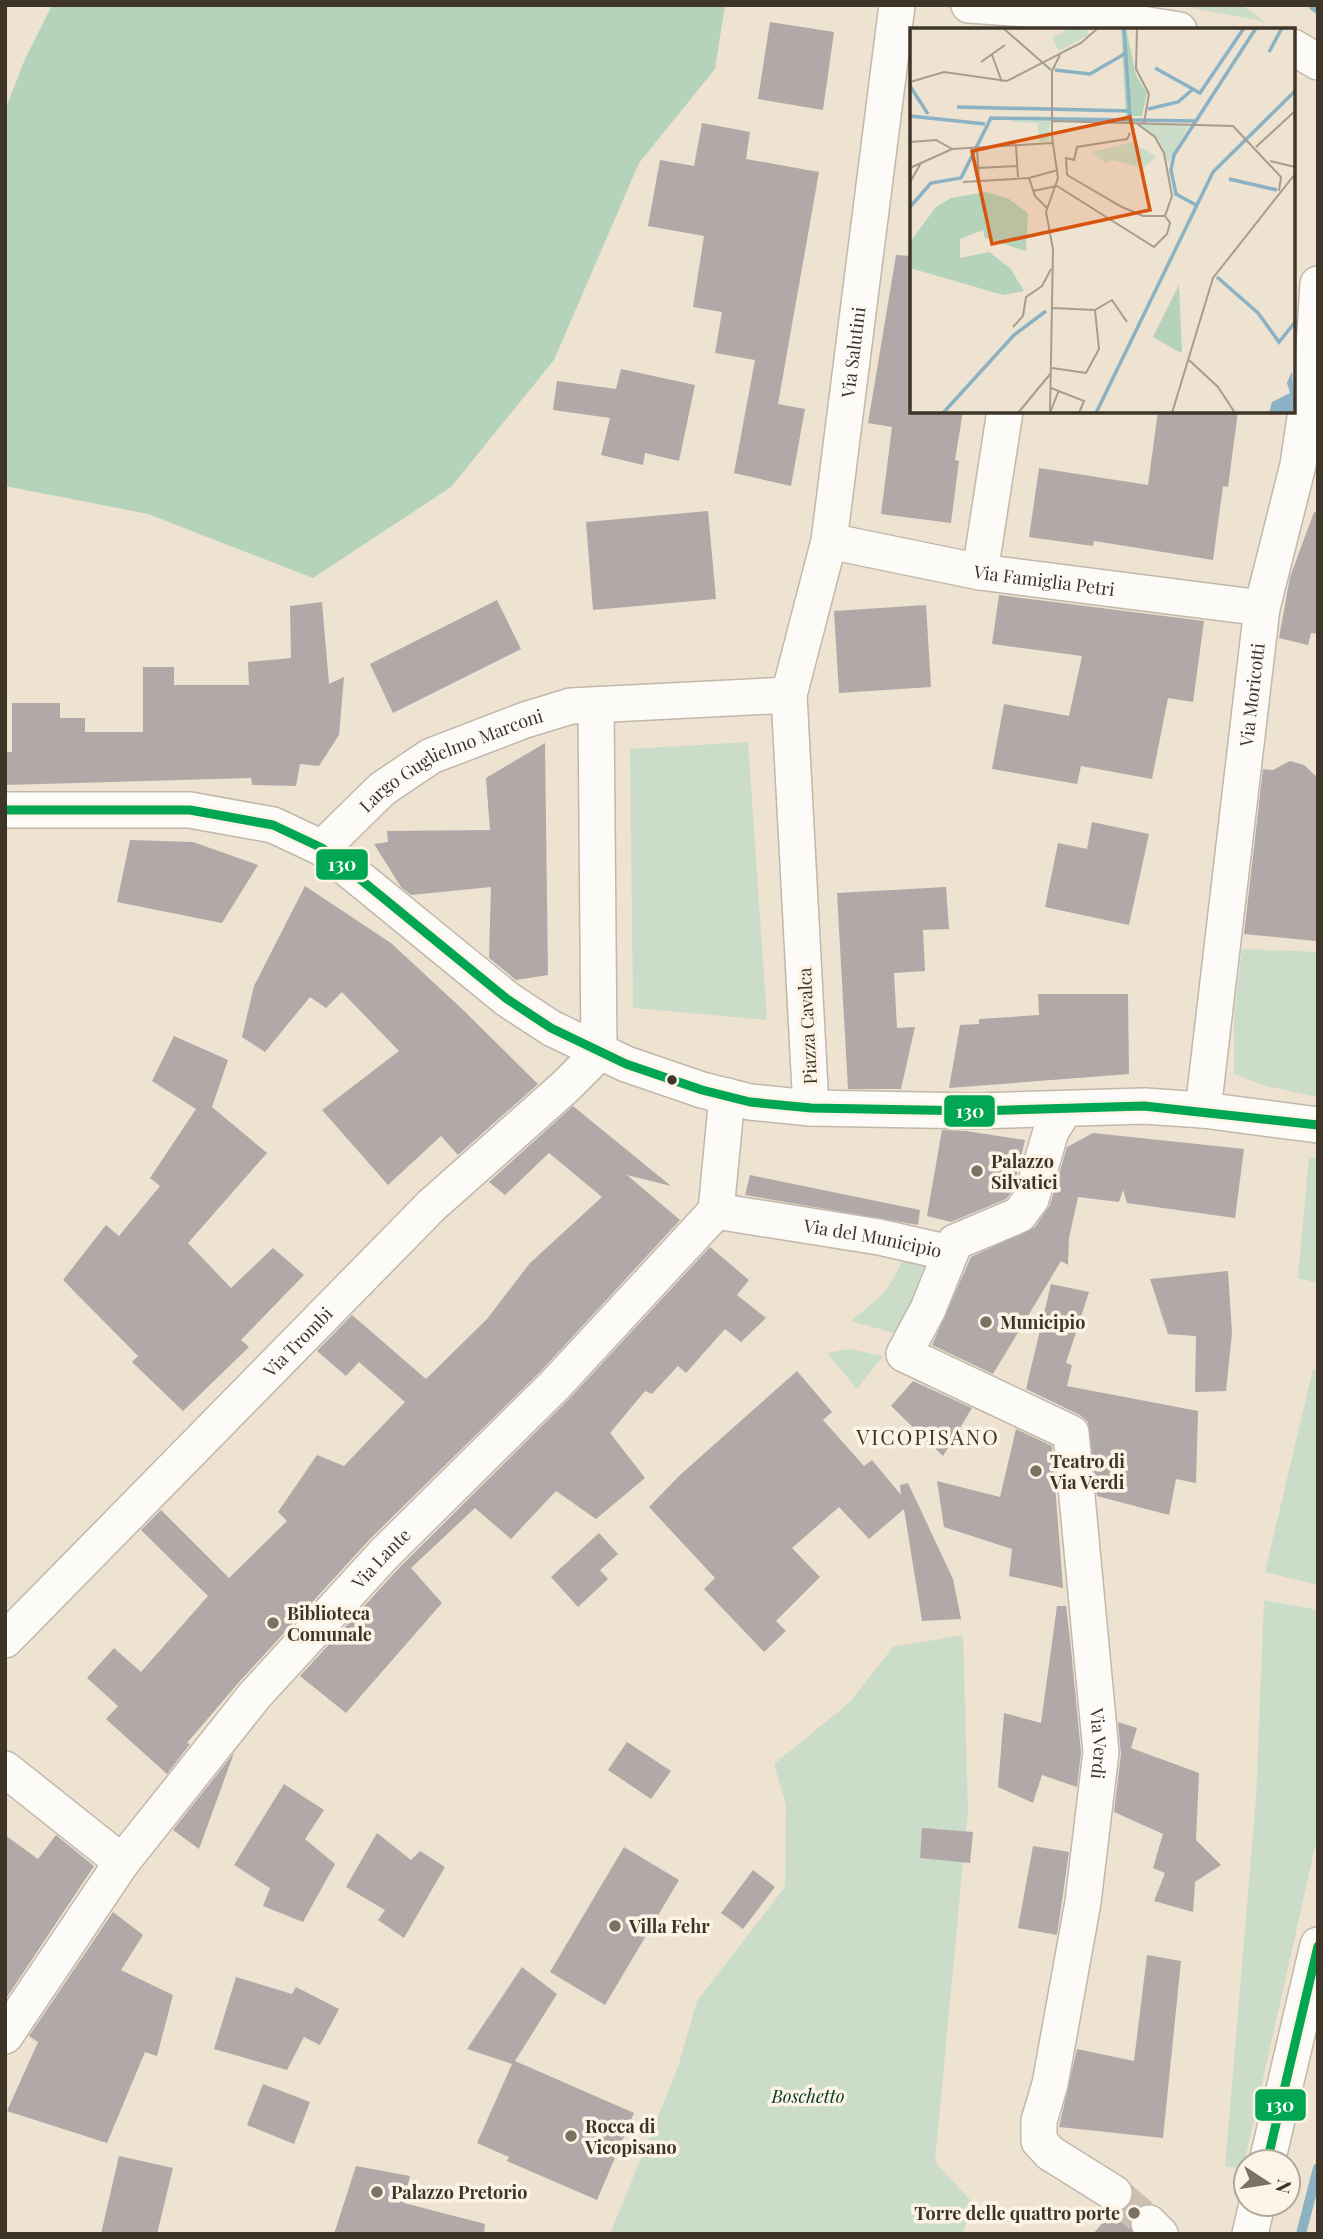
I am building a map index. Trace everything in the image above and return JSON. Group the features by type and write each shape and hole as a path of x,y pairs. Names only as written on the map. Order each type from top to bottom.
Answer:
{"street":[{"name":"Via Salutini","path":"789,695 829,541 897,5"},
{"path":"969,5 1066,21 1155,28"},
{"path":"1295,48 1318,62"},
{"name":"Via Moricotti","path":"1203,1110 1262,608 1298,465 1313,363 1318,284"},
{"path":"981,572 1005,413"},
{"name":"Via Famiglia Petri","path":"829,541 981,572 1262,608"},
{"path":"599,1053 596,705 789,695"},
{"name":"Piazza Cavalca","path":"5,810 190,810 273,825 322,848 507,999 551,1028 599,1053 727,1096 811,1108 789,695"},
{"name":"Largo Guglielmo Marconi","path":"322,848 383,789 431,756 525,720 571,706 596,705"},
{"name":"Via Trombi","path":"5,1640 432,1205 565,1087 599,1053"},
{"path":"716,1211 727,1096"},
{"path":"811,1108 1064,1110 1144,1106 1203,1110 1318,1125"},
{"name":"Via del Municipio","path":"716,1211 879,1237 950,1252 955,1242 969,1234 1019,1215 1031,1199 1051,1131 1064,1110"},
{"name":"Via Lante","path":"5,2036 122,1862 188,1776 320,1622 555,1385 716,1211"},
{"name":"Via Verdi","path":"950,1252 923,1319 904,1354 1071,1433 1101,1752 1083,1902 1050,2084 1039,2121 1039,2141 1050,2153 1114,2193"},
{"path":"5,1769 122,1862"},
{"path":"1269,2148 1318,1945"}],"green space":[{"path":"52,5 725,5 715,69 639,163 554,360 451,487 313,578 148,514 5,486 5,110 25,59"},
{"path":"1184,5 1241,5 1266,22 1193,8"},
{"path":"748,742 767,1020 633,1008 630,749"},
{"path":"1242,949 1318,952 1318,1097 1265,1086 1234,1074 1234,1015"},
{"path":"1309,1157 1318,1158 1318,1283 1298,1278"},
{"path":"909,1251 934,1264 894,1333 851,1321 886,1289"},
{"path":"849,1349 883,1356 857,1389 827,1353"},
{"path":"1313,1369 1318,1371 1318,1585 1265,1572"},
{"path":"1264,1600 1318,1610 1318,1834 1247,2148 1232,2148 1232,2167 1225,2167 1256,1799"},
{"name":"Boschetto","path":"963,1635 968,1809 935,2162 974,2204 962,2234 610,2234 678,2067 697,2001 785,1887 786,1805 774,1764 850,1702 893,1647"}],"building":[{"path":"770,22 834,32 823,110 758,99"},
{"path":"702,123 750,132 746,159 819,172 778,404 805,409 791,486 734,473 755,360 715,353 722,312 693,307 704,236 648,226 660,160 694,166"},
{"path":"896,255 910,256 910,413 963,413 955,460 959,461 951,523 881,514 892,427 868,423"},
{"path":"621,369 695,385 679,461 645,453 643,465 601,455 610,418 553,410 557,381 616,389"},
{"path":"1158,413 1238,413 1228,487 1223,486 1213,560 1094,541 1093,546 1029,537 1039,468 1148,485"},
{"path":"708,511 716,599 593,610 586,522"},
{"path":"1314,512 1318,513 1318,634 1311,633 1308,645 1279,638 1290,577"},
{"path":"999,595 1204,621 1193,702 1168,698 1152,779 1081,766 1077,784 992,769 1004,704 1069,716 1082,656 992,644"},
{"path":"497,600 521,649 393,713 370,664"},
{"path":"322,602 329,684 344,677 339,735 319,766 300,764 296,786 252,785 251,778 5,785 5,752 12,752 12,703 60,703 60,718 85,718 85,732 143,732 143,667 174,667 174,685 249,685 248,662 291,658 290,606"},
{"path":"926,605 931,687 839,693 834,611"},
{"path":"545,743 548,975 516,980 489,958 491,887 411,895 401,887 374,844 388,842 387,831 490,830 486,778"},
{"path":"1290,761 1304,765 1318,778 1316,941 1244,934 1263,769 1273,770"},
{"path":"1092,822 1149,834 1129,925 1045,907 1058,843 1087,849"},
{"path":"130,840 193,842 258,865 222,923 117,902"},
{"path":"305,886 391,943 538,1084 458,1155 441,1136 388,1185 322,1110 399,1051 342,992 326,1008 310,997 265,1052 242,1037 254,986"},
{"path":"946,887 949,929 923,930 925,971 894,973 897,1028 915,1027 901,1089 848,1089 837,893"},
{"path":"1038,994 1128,994 1129,1074 949,1088 960,1025 979,1024 979,1019 1039,1015"},
{"path":"174,1036 228,1060 212,1107 267,1153 188,1243 231,1288 273,1248 304,1275 241,1340 249,1347 183,1411 132,1362 138,1356 63,1280 106,1225 119,1236 160,1186 150,1178 196,1109 152,1081"},
{"path":"573,1106 671,1186 627,1175 680,1220 541,1371 370,1539 240,1681 187,1743 190,1744 167,1774 106,1719 118,1706 87,1678 114,1648 141,1672 208,1596 141,1530 161,1510 229,1578 287,1521 278,1512 317,1455 344,1466 405,1402 359,1362 346,1376 317,1351 352,1315 426,1379 487,1319 530,1263 602,1197 549,1153 505,1195 489,1182"},
{"name":"Palazzo Silvatici","path":"942,1130 1025,1140 1013,1190 1006,1199 951,1222 927,1216"},
{"path":"1093,1133 1244,1149 1235,1218 1127,1203 1123,1190 1119,1202 1078,1197 1069,1238 1068,1265 1061,1261 993,1374 932,1345 971,1257 1035,1227 1050,1205 1067,1147"},
{"path":"750,1175 920,1210 918,1225 745,1195"},
{"path":"710,1247 749,1280 737,1295 766,1318 741,1342 725,1329 686,1373 678,1366 652,1394 645,1391 610,1433 645,1478 596,1519 556,1491 511,1539 475,1508 411,1568 442,1603 346,1713 300,1676 400,1567 569,1399"},
{"path":"1228,1271 1232,1333 1226,1391 1195,1392 1196,1336 1168,1334 1150,1279"},
{"path":"1051,1284 1089,1292 1066,1363 1072,1365 1067,1386 1198,1411 1196,1483 1176,1479 1169,1515 1097,1496 1088,1422 1080,1415 1026,1389"},
{"path":"797,1371 832,1412 823,1420 864,1466 872,1460 901,1495 900,1485 908,1483 953,1579 961,1619 922,1621 904,1509 869,1539 839,1507 792,1548 820,1577 776,1621 786,1631 764,1652 704,1589 715,1578 649,1507 680,1475"},
{"path":"913,1381 972,1408 943,1456 891,1406"},
{"path":"1016,1429 1052,1446 1063,1588 1009,1576 1012,1549 944,1527 937,1481 1000,1497"},
{"path":"599,1533 618,1554 600,1570 608,1579 578,1607 551,1577"},
{"path":"1057,1606 1066,1606 1070,1639 1081,1752 1077,1787 1042,1775 1033,1803 998,1787 1004,1713 1041,1723"},
{"path":"1118,1722 1137,1728 1131,1748 1199,1773 1196,1840 1221,1865 1195,1882 1193,1912 1154,1901 1165,1873 1153,1868 1163,1834 1114,1812 1121,1754"},
{"path":"627,1742 671,1771 651,1799 608,1770"},
{"path":"234,1753 199,1849 173,1830"},
{"path":"284,1784 324,1810 305,1839 335,1864 303,1922 263,1906 270,1888 234,1865"},
{"path":"922,1828 973,1832 970,1863 920,1858"},
{"path":"377,1833 411,1860 420,1851 445,1867 404,1938 378,1920 385,1910 346,1887"},
{"path":"5,1835 38,1859 56,1835 94,1866 5,2000"},
{"path":"1033,1846 1069,1852 1057,1935 1018,1928"},
{"name":"Villa Fehr","path":"624,1847 679,1880 605,2005 550,1972"},
{"path":"753,1870 775,1887 743,1929 721,1913"},
{"path":"113,1912 143,1935 121,1970 173,1995 157,2056 145,2052 107,2143 7,2111 38,2042 29,2036"},
{"path":"1147,1955 1181,1961 1163,2138 1059,2127 1077,2049 1134,2061"},
{"path":"522,1967 557,1994 515,2061 634,2113 597,2200 507,2161 509,2157 477,2143 512,2064 467,2049"},
{"path":"236,1977 292,1994 296,1987 339,2009 320,2045 304,2037 287,2070 214,2049"},
{"path":"263,2084 310,2102 294,2144 247,2125"},
{"path":"119,2156 173,2168 157,2234 101,2234"},
{"name":"Palazzo Pretorio","path":"356,2166 410,2176 404,2203 485,2224 484,2234 334,2234"},
{"path":"1133,2187 1152,2203 1134,2209 1129,2218 1133,2234 1093,2234 1111,2213 1123,2211 1131,2204"}],"waterway":[{"path":"1313,5 1318,9"},
{"path":"1301,2234 1318,2168"}],"tunnel":[{"path":"1114,2193 1149,2223"}],"transit line":[{"name":"130","path":"5,810 190,810 273,825 322,848 507,999 551,1028 626,1064 702,1090 750,1102 811,1108 976,1111 1144,1106 1318,1125"},
{"name":"130","path":"1270,2148 1318,1946"}],"place":[{"name":"Palazzo Silvatici","path":"977,1171"},
{"name":"Municipio","path":"986,1322"},
{"name":"Teatro di Via Verdi","path":"1036,1471"},
{"name":"Biblioteca Comunale","path":"273,1623"},
{"name":"Villa Fehr","path":"615,1926"},
{"name":"Rocca di Vicopisano","path":"571,2136"},
{"name":"Palazzo Pretorio","path":"377,2192"},
{"name":"Torre delle quattro porte","path":"1134,2213"}],"district":[{"name":"VICOPISANO","path":"928,1436"}]}
